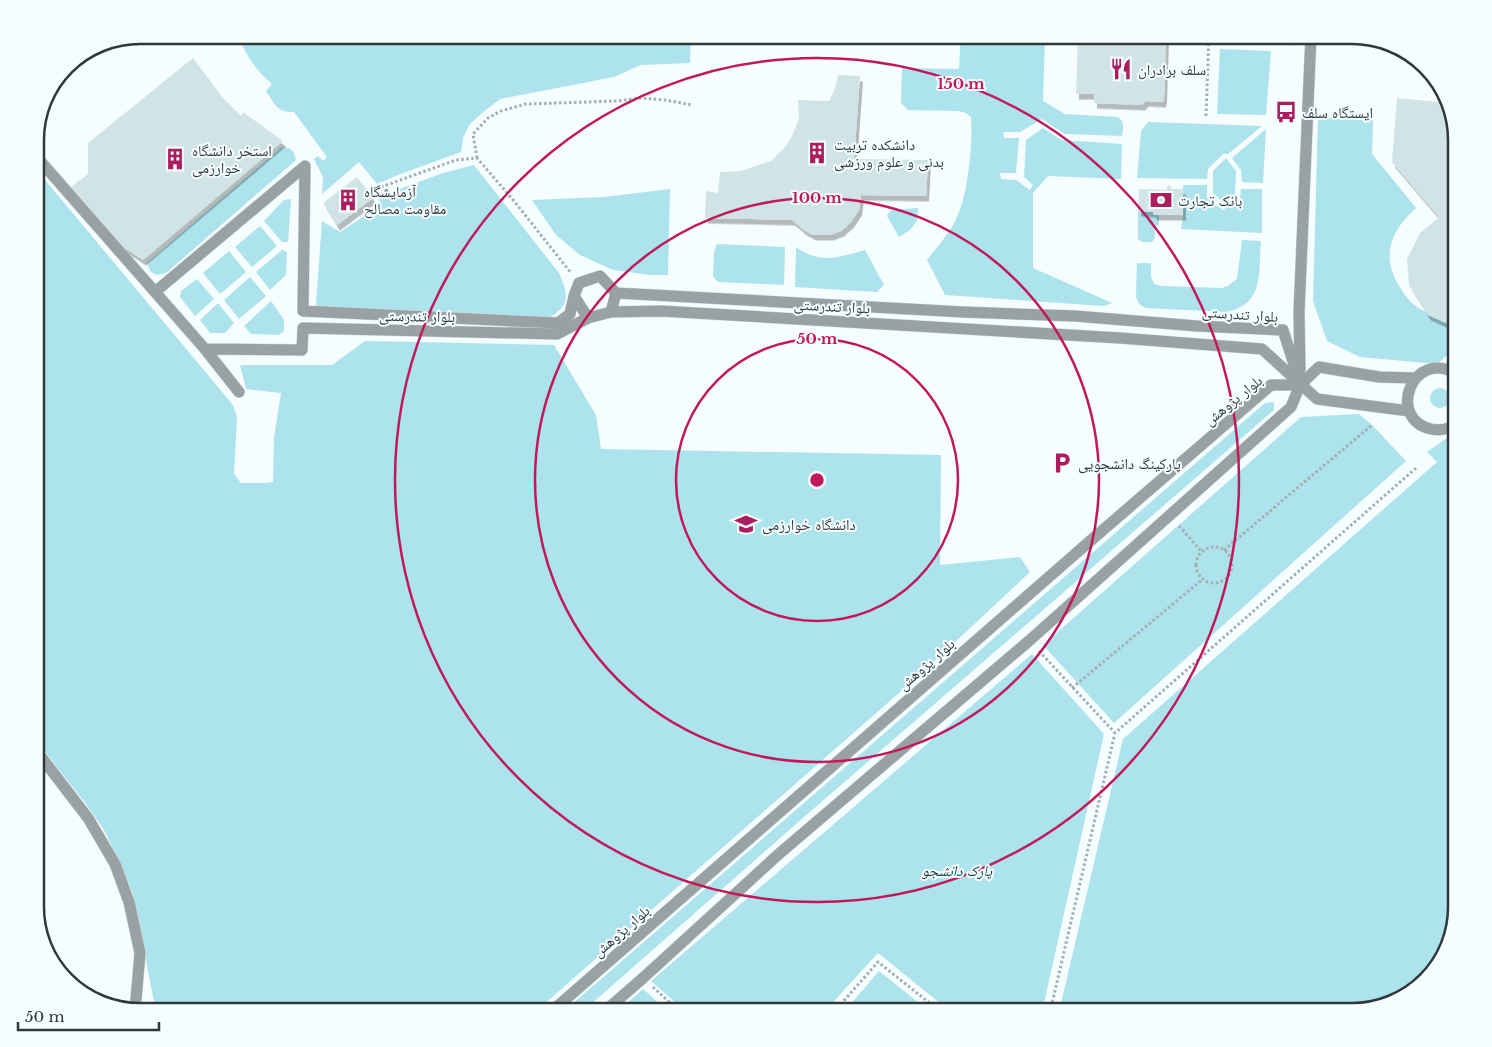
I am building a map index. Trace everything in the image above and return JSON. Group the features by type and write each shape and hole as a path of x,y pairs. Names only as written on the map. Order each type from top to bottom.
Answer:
{"lane":[{"path":"614,1003 780,853 1030,640 1291,407 1300,384 1299,312 1311,44"},
{"path":"44,165 205,349 239,392"},
{"name":"بلوار تندرستی","path":"155,292 305,166 303,311 558,323 570,314 574,296"},
{"path":"600,276 616,293 611,312 588,318 574,296 578,283 600,276"},
{"name":"بلوار تندرستی","path":"616,293 963,312 1075,316 1197,326 1283,330 1300,384"},
{"name":"بلوار تندرستی","path":"611,312 661,311 1101,337 1262,349 1300,384"},
{"name":"بلوار تندرستی","path":"205,349 302,350 302,328 557,334 588,318"},
{"path":"1300,384 1319,367 1379,377 1415,378"},
{"path":"1448,369 1430,369 1422,372 1415,378 1407,393 1409,411 1414,419 1428,429 1448,428"},
{"path":"1300,384 1317,399 1409,411"},
{"name":"بلوار پژوهش","path":"561,1003 1074,555 1271,386 1300,384"},
{"path":"44,761 88,818 118,871 129,902 140,953 136,1003"}],"path":[{"path":"1206,116 1208,44"},
{"path":"578,283 514,201 477,158 474,134 488,118 501,111 526,104 617,101 641,98 692,105"},
{"path":"1308,115 1374,117"},
{"path":"381,187 456,160 477,158"},
{"path":"1224,550 1372,425"},
{"path":"1052,1003 1115,733 1416,468"},
{"path":"1178,526 1202,552"},
{"path":"1211,547 1218,547 1224,550 1232,562 1228,576 1216,582 1209,582 1203,579 1198,574 1196,560 1202,552 1211,547"},
{"path":"1072,688 1203,579"},
{"path":"1030,640 1115,733"},
{"path":"842,1003 878,962 930,1003"},
{"path":"643,978 670,1003"}],"green space":[{"path":"242,44 691,44 690,63 641,65 614,77 500,99 469,125 463,138 461,152 377,184 359,162 322,194 323,177 314,159 318,156 323,161 327,157 294,112 284,111 274,104 266,91 272,84 261,74"},
{"path":"960,44 1045,44 1043,101 1065,114 1118,117 1122,121 1122,136 1065,134 1042,119 1020,132 1003,132 1004,138 1019,138 1016,173 1000,173 1001,179 1016,180 1030,190 1033,185 1024,177 1026,140 1043,128 1061,140 1122,144 1121,179 1048,176 1033,193 1033,268 1112,303 1104,306 945,295 927,260 950,230 964,197 969,169 971,117 966,113 958,111 908,110 901,103 902,68 959,69"},
{"path":"1220,49 1271,51 1266,115 1217,114"},
{"path":"1318,118 1373,120 1372,154 1416,208 1406,217 1394,237 1390,247 1391,269 1405,295 1416,306 1426,312 1448,313 1448,355 1437,364 1360,357 1327,341 1313,301"},
{"path":"1148,122 1262,126 1228,154 1223,154 1208,169 1207,179 1137,178 1141,131"},
{"path":"1266,129 1263,183 1242,182 1241,170 1232,158"},
{"path":"282,147 292,150 296,160 166,273 156,275 150,271 147,263"},
{"path":"1226,158 1236,171 1235,194 1224,203 1213,193 1213,171"},
{"path":"474,165 559,273 566,293 562,308 550,317 320,310 316,305 322,221 340,232 381,205 378,197 443,173"},
{"path":"44,179 233,405 237,417 234,474 241,483 273,482 274,437 281,393 246,389 240,365 332,365 365,341 554,345 596,415 601,449 941,455 940,565 1020,557 1030,572 923,672 545,1003 154,1003 133,894 104,830 44,750"},
{"path":"1183,185 1207,185 1207,198 1223,210 1240,199 1241,189 1262,189 1262,233 1181,229"},
{"path":"670,189 668,275 650,275 613,270 580,255 556,235 532,200 604,197"},
{"path":"291,199 288,242 282,242 264,221 284,200"},
{"path":"918,208 917,221 910,230 899,237 887,216 891,210"},
{"path":"1138,211 1153,212 1154,215 1159,215 1159,225 1154,226 1155,238 1152,242 1142,242 1138,239"},
{"path":"260,226 277,246 252,267 235,247"},
{"path":"1242,240 1261,241 1257,285 1254,294 1248,302 1239,308 1227,312 1146,308 1139,304 1136,297 1137,263 1151,263 1151,276 1154,284 1161,286 1222,288 1237,279"},
{"path":"717,244 785,247 784,285 718,282 713,276 714,252"},
{"path":"796,247 805,253 822,258 838,257 865,250 884,285 877,292 795,287"},
{"path":"282,250 287,253 286,275 270,290 256,272"},
{"path":"229,251 246,272 220,294 203,273"},
{"path":"250,277 266,296 239,319 224,300"},
{"path":"197,279 214,299 195,316 180,297 181,291"},
{"path":"271,301 284,320 284,331 279,335 251,334 244,326"},
{"path":"218,303 234,323 225,333 210,333 200,320"},
{"path":"1440,388 1447,391 1447,405 1440,408 1433,405 1430,398 1433,391"},
{"path":"1274,402 1274,410 592,1003 573,1003 1265,403"},
{"path":"1359,414 1406,461 1114,723 1043,645 1301,417"},
{"path":"1448,437 1448,907 1445,932 1432,961 1416,979 1400,990 1389,996 1365,1002 1061,1003 1123,739 1437,462 1427,452"},
{"name":"پارک دانشجو","path":"1032,654 1104,734 1044,1003 940,1003 878,953 832,1003 676,1003 651,981"},
{"path":"879,971 919,1003 852,1003"},
{"path":"643,989 659,1003 627,1003"}],"building":[{"name":"سلف برادران","path":"1078,44 1166,44 1163,102 1146,101 1142,105 1094,103 1094,94 1076,94"},
{"name":"استخر دانشگاه خوارزمی","path":"193,58 223,98 241,116 243,112 283,141 143,260 119,244 85,209 71,187 88,174 88,143"},
{"name":"دانشکده تربیت بدنی و علوم ورزشی","path":"838,75 860,76 854,159 928,160 926,196 861,195 859,210 851,222 841,231 830,235 813,235 792,220 705,218 706,191 718,193 720,172 741,171 771,161 786,146 793,134 799,118 798,100 829,101 835,89"},
{"path":"1397,98 1440,102 1445,115 1448,140 1448,324 1428,315 1409,285 1407,259 1420,233 1439,217 1392,162"},
{"name":"آزمایشگاه مقاومت مصالح","path":"357,177 373,198 337,225 323,203"},
{"path":"1167,186 1171,186 1171,189 1183,189 1183,215 1154,215 1153,212 1138,211 1139,189 1167,190"}],"place":[{"name":"سلف برادران","path":"1121,69"},
{"name":"ایستگاه سلف","path":"1286,112"},
{"name":"دانشکده تربیت بدنی و علوم ورزشی","path":"817,153"},
{"name":"استخر دانشگاه خوارزمی","path":"175,159"},
{"name":"آزمایشگاه مقاومت مصالح","path":"348,200"},
{"name":"بانک تجارت","path":"1161,200"},
{"name":"پارکینگ دانشجویی","path":"1062,463"},
{"name":"دانشگاه خوارزمی","path":"746,524"}]}
